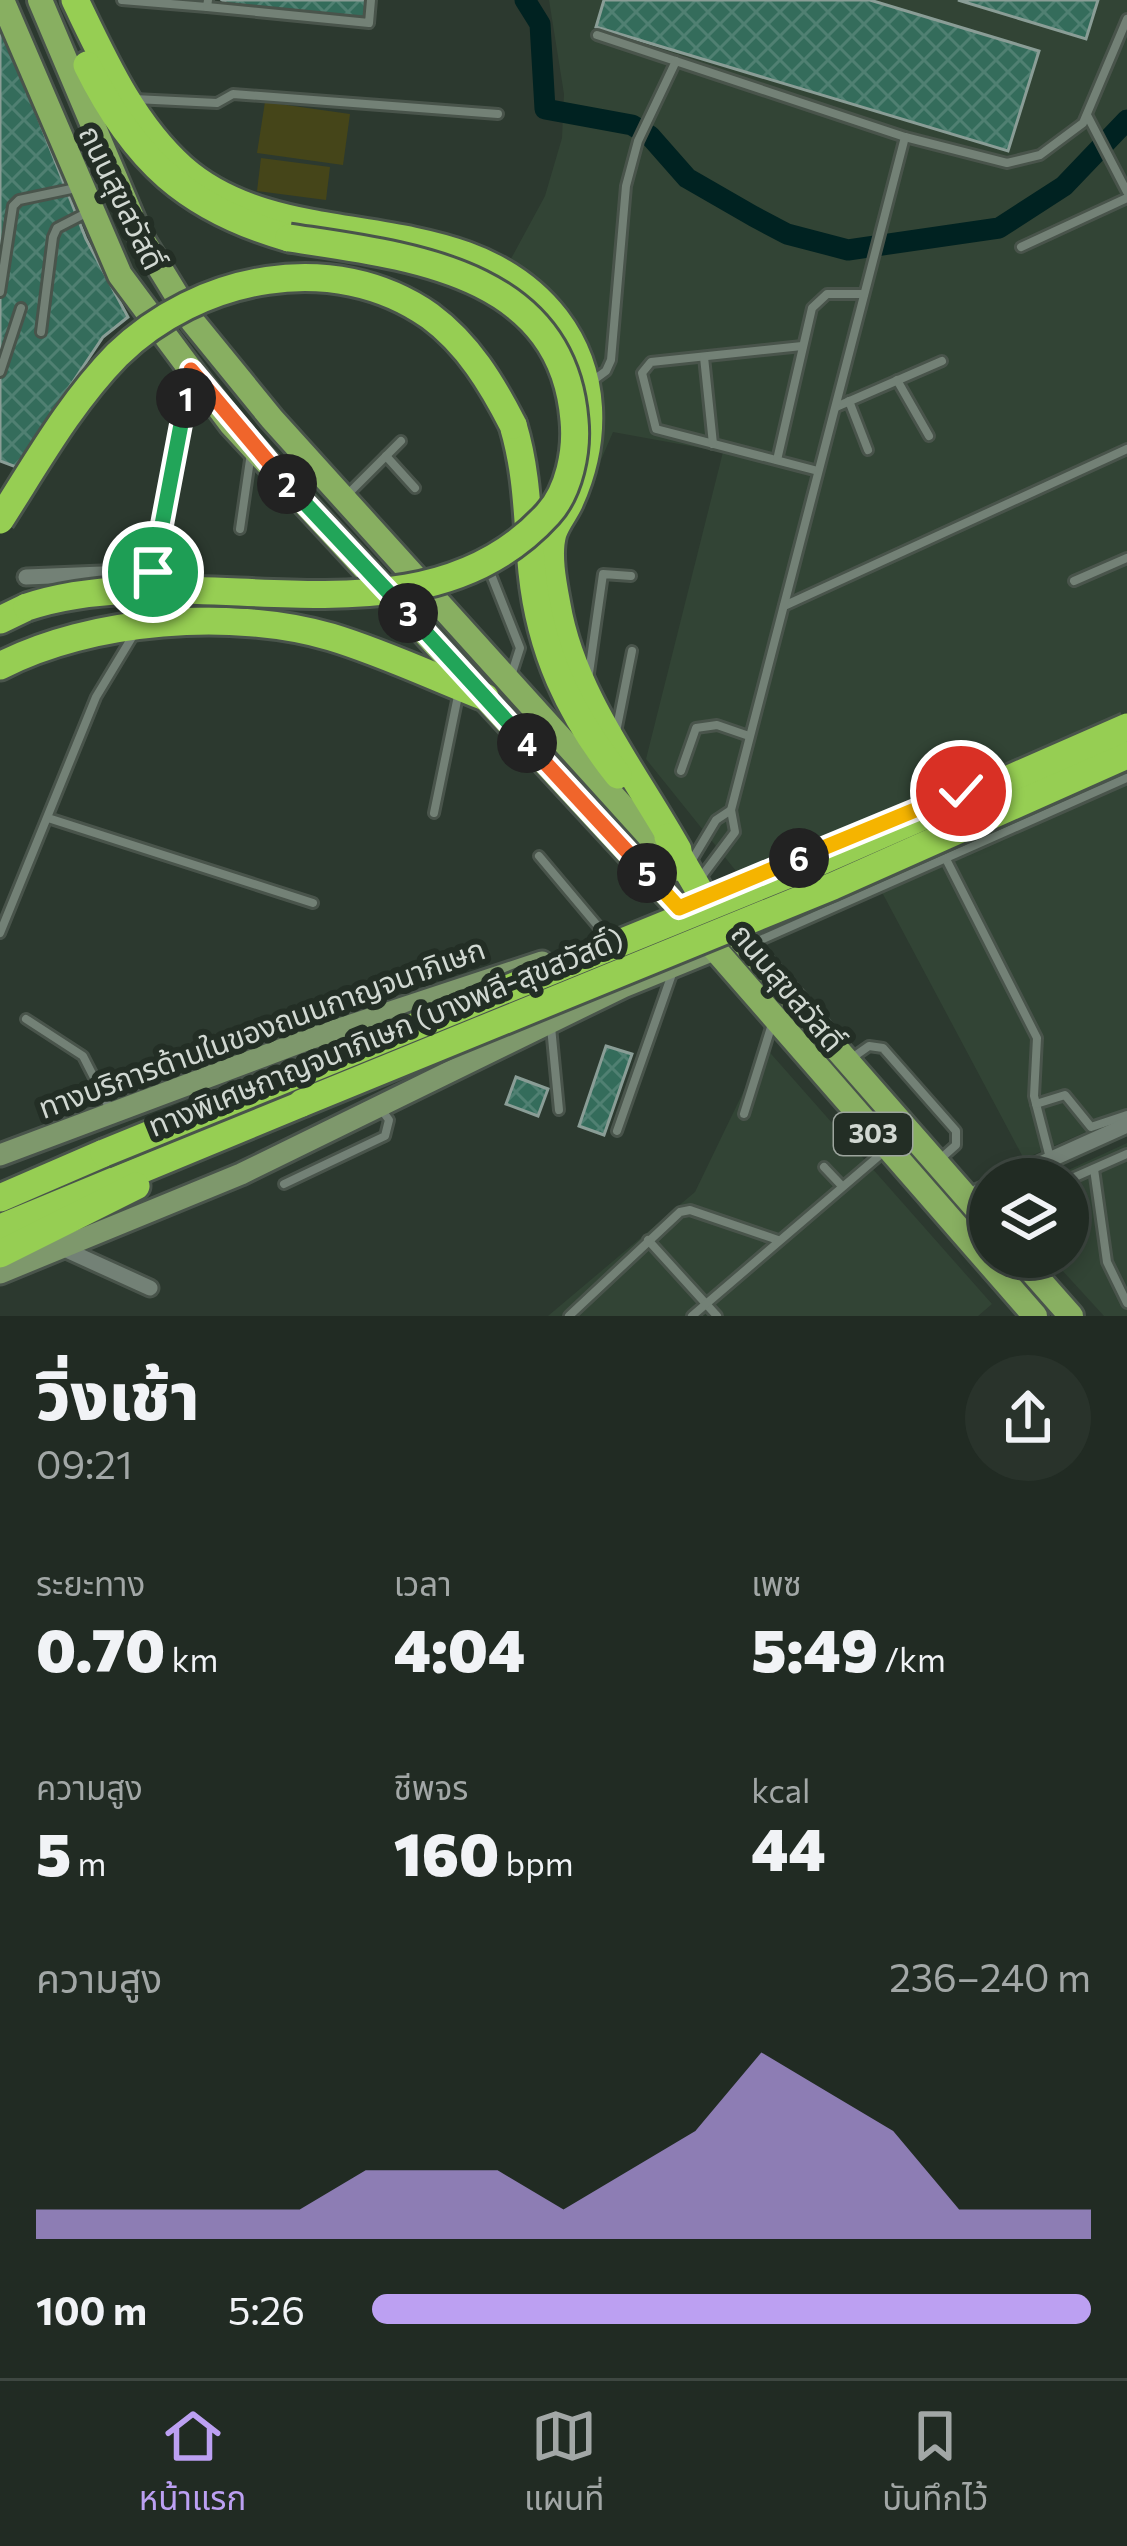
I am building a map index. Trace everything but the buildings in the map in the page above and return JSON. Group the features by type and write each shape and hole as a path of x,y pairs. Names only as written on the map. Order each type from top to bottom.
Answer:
{"highway":[{"path":"0,620 75,594 133,588 335,593 407,588 455,577 494,559 552,510 568,476 576,437 573,404 559,360 538,328 504,296 465,274 409,257 289,238 237,224 198,202 136,147 105,101 61,0"},
{"path":"75,0 126,99 181,167 237,201 305,222 406,237 500,272 554,317 586,385 589,447 552,546 561,625 586,691 689,881"},
{"path":"0,520 51,440 118,355 166,317 233,285 305,278 368,288 429,316 465,348 492,383 513,425 526,467 531,566 545,649 565,699 689,881"},
{"path":"0,667 73,637 140,625 272,627 326,636 472,692"},
{"name":"ทางพิเศษกาญจนาภิเษก (บางพลี-สุขสวัสดิ์)","path":"0,1198 824,860 1127,724"},
{"name":"ทางพิเศษกาญจนาภิเษก (บางพลี-สุขสวัสดิ์)","path":"0,1228 833,886 1127,755"},
{"path":"0,1254 92,1213 195,1147"},
{"path":"0,1183 104,1154"}],"main road":[{"name":"ถนนสุขสวัสดิ์","path":"2,0 119,275 191,370 251,446 472,692 689,881 716,949 1035,1316"},
{"name":"ถนนสุขสวัสดิ์","path":"40,0 115,182 165,279 234,374 937,1163 969,1186"},
{"name":"ทางบริการด้านในของถนนกาญจนาภิเษก","path":"0,1155 360,1021 607,937 650,919 689,881"},
{"path":"0,1273 241,1174 551,1022 716,949"},
{"path":"1038,1278 1071,1316"}],"street":[{"path":"26,577 153,572 191,370"},
{"path":"1053,1158 1127,1125"},
{"path":"62,1248 150,1288"}],"lane":[{"path":"122,0 208,3 369,23 371,0"},
{"path":"597,35 905,137 1007,163 1040,154 1083,123 1127,20"},
{"path":"586,385 606,371 611,360 623,207 641,134 676,61"},
{"path":"126,99 217,103 233,94 498,114"},
{"path":"1021,248 1127,195 1087,114"},
{"path":"689,881 735,832 730,810 905,137"},
{"path":"0,292 13,206 19,200 80,187"},
{"path":"40,332 53,237 57,229 91,211"},
{"path":"777,460 802,346 820,298 839,292 864,294"},
{"path":"0,371 21,308"},
{"path":"802,346 651,362 642,374 643,384 656,429 818,471"},
{"path":"704,357 713,444"},
{"path":"835,407 942,361"},
{"path":"897,380 929,436"},
{"path":"849,401 868,449"},
{"path":"344,498 400,442"},
{"path":"240,529 251,446"},
{"path":"782,607 1127,449"},
{"path":"386,456 415,488"},
{"path":"1074,581 1127,557"},
{"path":"586,691 603,574 632,576"},
{"path":"492,577 520,648 510,681"},
{"path":"0,933 96,697 140,625"},
{"path":"614,741 632,651"},
{"path":"434,813 472,692"},
{"path":"689,881 1127,724"},
{"path":"681,771 697,728 717,725 749,736"},
{"path":"747,946 1127,778"},
{"path":"689,881 716,820 730,810"},
{"path":"48,818 313,903"},
{"path":"539,856 607,937"},
{"path":"946,860 1036,1038 1036,1104 1051,1158"},
{"path":"642,949 650,937 650,919"},
{"path":"360,1021 419,1035 450,1031 621,958"},
{"path":"616,1131 674,966"},
{"path":"26,1018 83,1056 112,1112"},
{"path":"744,1114 774,1019"},
{"path":"551,1022 559,1110"},
{"path":"848,1060 869,1046 883,1048 956,1131 956,1145 937,1163"},
{"path":"1036,1104 1065,1095 1091,1127 1127,1114"},
{"path":"284,1184 385,1136 389,1120 380,1107"},
{"path":"692,1316 887,1149"},
{"path":"1089,1171 1127,1154"},
{"path":"824,1167 842,1186"},
{"path":"1094,1169 1107,1262 1127,1303"},
{"path":"569,1316 647,1240 690,1210 778,1240"},
{"path":"647,1240 717,1316"}],"shaded area":[{"path":"549,0 1127,0 1127,1114 1023,1158 876,881 736,871 646,759 723,452 613,432 601,460 600,396 589,346 563,310 506,268 545,196 562,138 564,94"},
{"path":"265,102 350,114 343,165 257,153"},
{"path":"261,158 330,167 326,200 257,191"},
{"path":"765,1047 992,1304 978,1316 548,1316 695,1192"},
{"path":"1127,1143 1127,1316 1104,1316 1069,1278 1089,1278 1089,1161"}],"waterway":[{"path":"525,0 540,24 545,109 632,125 650,136 687,178 787,234 848,250 999,228 1064,186 1127,120"}],"route":[{"path":"153,572 191,370 231,424 679,908 961,791"}]}
